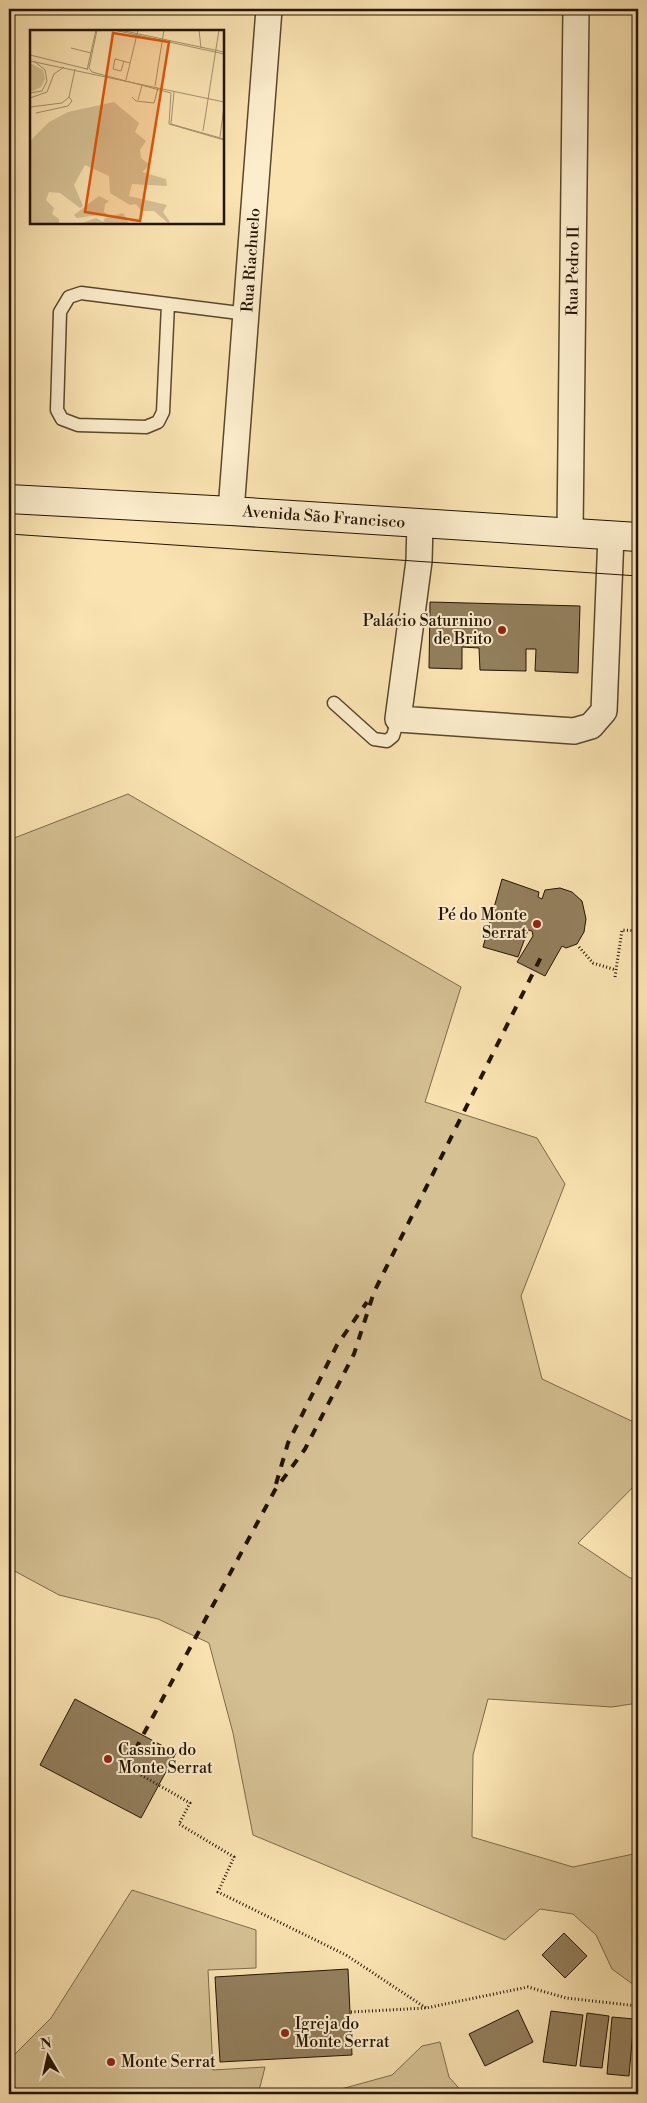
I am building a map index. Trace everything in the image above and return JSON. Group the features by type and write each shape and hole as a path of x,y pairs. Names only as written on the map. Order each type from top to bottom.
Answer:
{"main road":[{"name":"Avenida São Francisco","path":"9,499 638,537"}],"street":[{"name":"Rua Riachuelo","path":"231,511 270,9"},
{"name":"Rua Pedro II","path":"570,532 576,9"},
{"path":"420,523 419,561 398,719 574,731 591,726 604,710 611,535"}],"lane":[{"path":"168,304 163,412 158,422 146,428 78,425 62,419 57,410 60,312 69,297 81,293 168,304 247,314"},
{"path":"334,703 374,739 386,741 393,736 398,719"}],"path":[{"path":"615,976 622,930 638,931"},
{"path":"579,947 593,963 616,970"},
{"path":"135,1750 127,1767 190,1803 179,1824 234,1857 218,1892 346,1955 426,2008"},
{"path":"351,2012 426,2008 528,1987 566,1998 638,2006"}],"shaded area":[{"path":"128,794 461,987 425,1102 537,1138 565,1184 521,1296 542,1379 638,1424 638,1482 578,1543 630,1578 638,1578 638,1703 612,1707 488,1699 473,1755 472,1837 573,1867 638,1853 638,1988 612,1969 596,1935 573,1914 540,1909 505,1940 253,1835 233,1733 209,1643 158,1619 59,1595 9,1568 9,840"},
{"path":"132,1890 256,1930 256,1968 208,1970 213,2070 265,2067 260,2087 253,2094 9,2094 9,2060 51,2018"},
{"path":"440,2042 449,2077 464,2094 323,2094 392,2075 422,2046"}],"building":[{"path":"430,602 580,606 578,673 535,671 536,649 526,649 526,671 480,670 479,648 462,647 462,669 429,668"},
{"name":"Pé do Monte Serrat","path":"502,879 539,892 538,897 542,899 545,890 560,888 572,892 582,901 586,919 584,932 577,944 566,948 562,946 545,976 517,962 533,936 532,931 528,930 518,957 483,947"},
{"name":"Cassino do Monte Serrat","path":"75,1699 176,1753 141,1818 40,1765"},
{"path":"564,1933 587,1956 565,1978 542,1955"},
{"name":"Igreja do Monte Serrat","path":"348,1969 352,2055 220,2062 215,1977"},
{"path":"518,2010 533,2042 485,2066 469,2034"},
{"path":"551,2011 583,2015 576,2066 543,2062"},
{"path":"587,2013 609,2016 602,2068 580,2066"},
{"path":"612,2017 634,2019 629,2076 607,2074"},
{"path":"638,2035 638,2082 633,2081"}],"tram line":[{"path":"492,9 638,14"},
{"path":"9,534 638,576"}],"railway":[{"path":"135,1750 275,1490 305,1449 354,1354 374,1292 542,955"},
{"path":"276,1484 288,1443 337,1345 367,1302"}],"place":[{"name":"Palácio Saturnino de Brito","path":"502,630"},
{"name":"Pé do Monte Serrat","path":"537,924"},
{"name":"Cassino do Monte Serrat","path":"108,1759"},
{"name":"Igreja do Monte Serrat","path":"285,2033"},
{"name":"Monte Serrat","path":"111,2062"}]}
